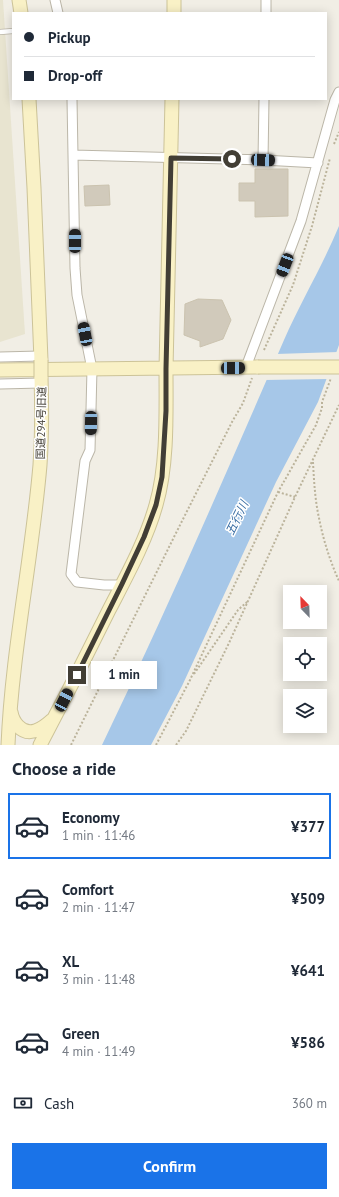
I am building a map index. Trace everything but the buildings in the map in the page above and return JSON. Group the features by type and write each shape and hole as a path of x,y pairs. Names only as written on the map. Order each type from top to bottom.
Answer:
{"street":[{"path":"19,0 21,12"},
{"path":"55,0 58,12"},
{"path":"174,0 174,12"},
{"path":"266,0 266,12"},
{"path":"252,371 301,221 335,100 339,92"},
{"name":"国道294号旧道","path":"8,745 10,706 20,616 35,514 40,464 41,380 29,100"},
{"path":"72,100 75,268 78,295 92,369 90,450 85,461 71,574 77,582 104,585 122,584"},
{"path":"40,745 122,584 144,537 158,498 162,477 166,411 172,100"},
{"path":"263,160 264,100"},
{"path":"73,155 263,160 318,163"},
{"path":"0,357 40,358"},
{"path":"0,370 166,369 335,371"},
{"path":"0,384 41,380"},
{"path":"10,706 12,717 16,724 21,730 28,733 36,732 42,728 57,713"}],"lane":[{"path":"0,32 12,31"}],"path":[{"path":"71,745 175,535 243,403 252,371"},
{"path":"156,745 190,680 278,492 316,425 322,408 322,402 335,371"},
{"path":"176,745 186,730 249,600 295,497 339,405"},
{"path":"312,461 319,519 329,555 339,580"},
{"path":"278,492 295,497"},
{"path":"190,680 238,610 249,600"}],"shaded area":[{"path":"0,0 3,0 25,334 0,342"}],"water":[{"name":"五行川","path":"339,226 339,345 318,402 276,482 182,686 151,745 102,745 172,594 291,326"}],"pier":[{"path":"338,352 328,379 264,380 276,354"}],"route":[{"path":"77,675 144,537 156,505 162,477 166,411 171,158 232,159"}]}
